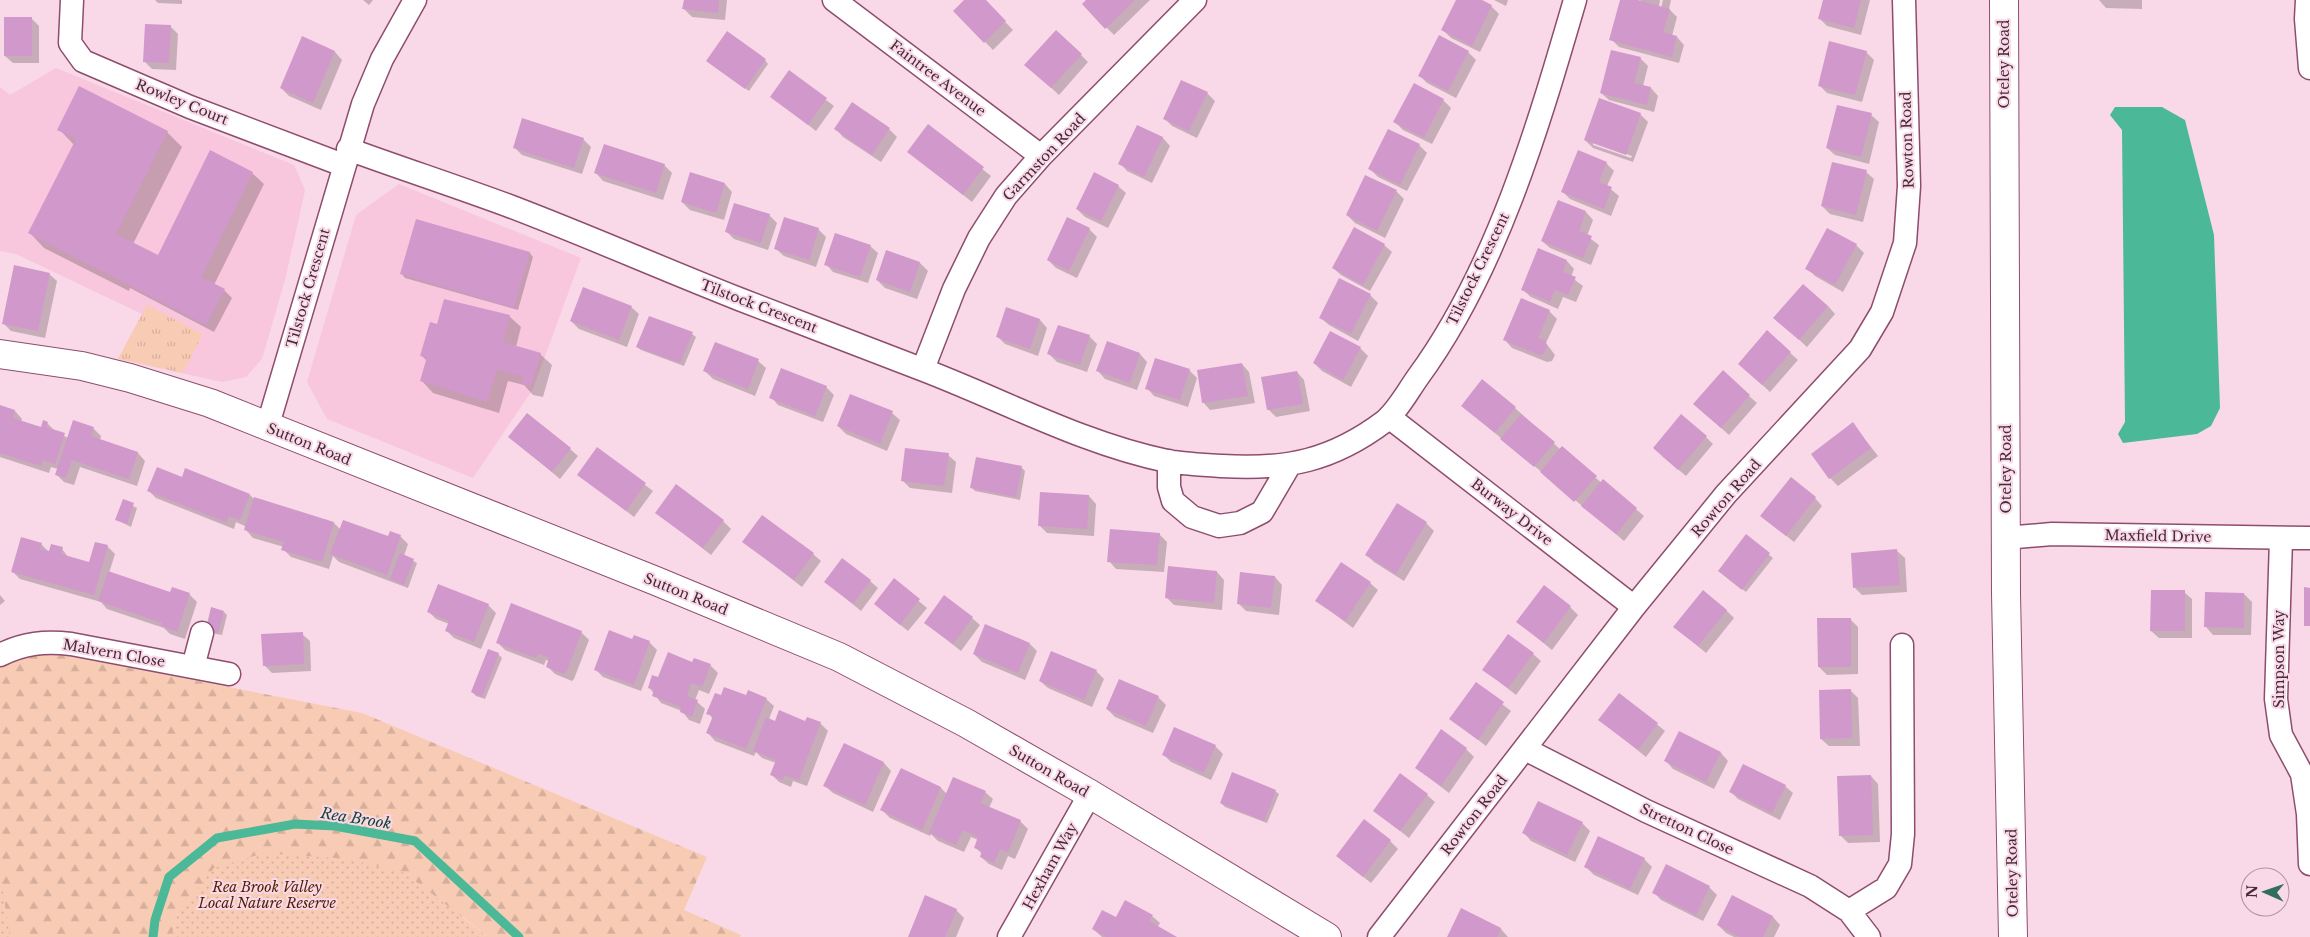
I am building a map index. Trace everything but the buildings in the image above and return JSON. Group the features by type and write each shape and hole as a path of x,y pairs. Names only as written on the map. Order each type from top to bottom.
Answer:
{"street":[{"name":"Rowley Court","path":"72,0 70,43 83,61 195,109 346,157"},
{"name":"Tilstock Crescent","path":"267,428 363,104 382,59 415,0"},
{"name":"Faintree Avenue","path":"834,0 1041,156"},
{"name":"Garmston Road","path":"923,369 954,289 979,238 1006,196 1041,156 1195,0"},
{"name":"Tilstock Crescent","path":"346,157 513,207 740,300 923,369 1118,448 1169,461 1249,467 1288,466 1311,460 1336,450 1360,438 1389,418 1428,364 1466,301 1510,204 1543,111 1575,0"},
{"name":"Rowton Road","path":"1379,937 1634,607 1726,494 1860,349 1882,312 1905,243 1908,196 1904,0"},
{"name":"Oteley Road","path":"2004,0 2006,538 2014,937"},
{"path":"2308,1 2310,68"},
{"name":"Sutton Road","path":"0,354 82,366 130,378 210,404 656,581 839,657 966,723 1090,794 1327,937"},
{"name":"Burway Drive","path":"1389,418 1634,607"},
{"path":"1169,461 1169,487 1173,501 1192,517 1219,526 1240,523 1262,512 1288,466"},
{"name":"Maxfield Drive","path":"2006,538 2052,534 2310,538"},
{"name":"Simpson Way","path":"2281,539 2276,699 2281,735 2302,774 2308,814 2310,864"},
{"path":"193,667 202,633"},
{"name":"Malvern Close","path":"0,654 29,644 47,642 71,644 229,674"},
{"path":"1849,911 1886,888 1900,864 1903,834 1902,645"},
{"name":"Stretton Close","path":"1524,749 1646,811 1810,886 1849,911 1870,937"},
{"name":"Hexham Way","path":"1009,937 1090,794"}],"shaded area":[{"path":"56,68 294,165 305,190 285,280 262,359 246,377 222,382 118,359 142,314 16,254 0,251 0,87 10,95"},
{"path":"2115,107 2162,107 2185,120 2214,235 2220,408 2211,426 2197,434 2123,443 2118,434 2125,422 2122,130 2110,115"},
{"path":"399,184 581,258 533,389 473,478 327,419 307,382 356,215"}],"green space":[{"path":"147,305 203,334 183,373 118,359"},
{"path":"30,653 64,655 362,713 707,857 684,910 741,935 740,937 488,937 463,917 178,913 171,937 0,937 0,664"},
{"name":"Rea Brook Valley Local Nature Reserve","path":"264,853 349,859 405,873 488,937 171,937 178,913 214,868"},
{"path":"0,874 10,937 0,937"}],"waterway":[{"name":"Rea Brook","path":"153,937 155,920 169,877 217,838 295,824 335,826 415,841 519,937"}]}
